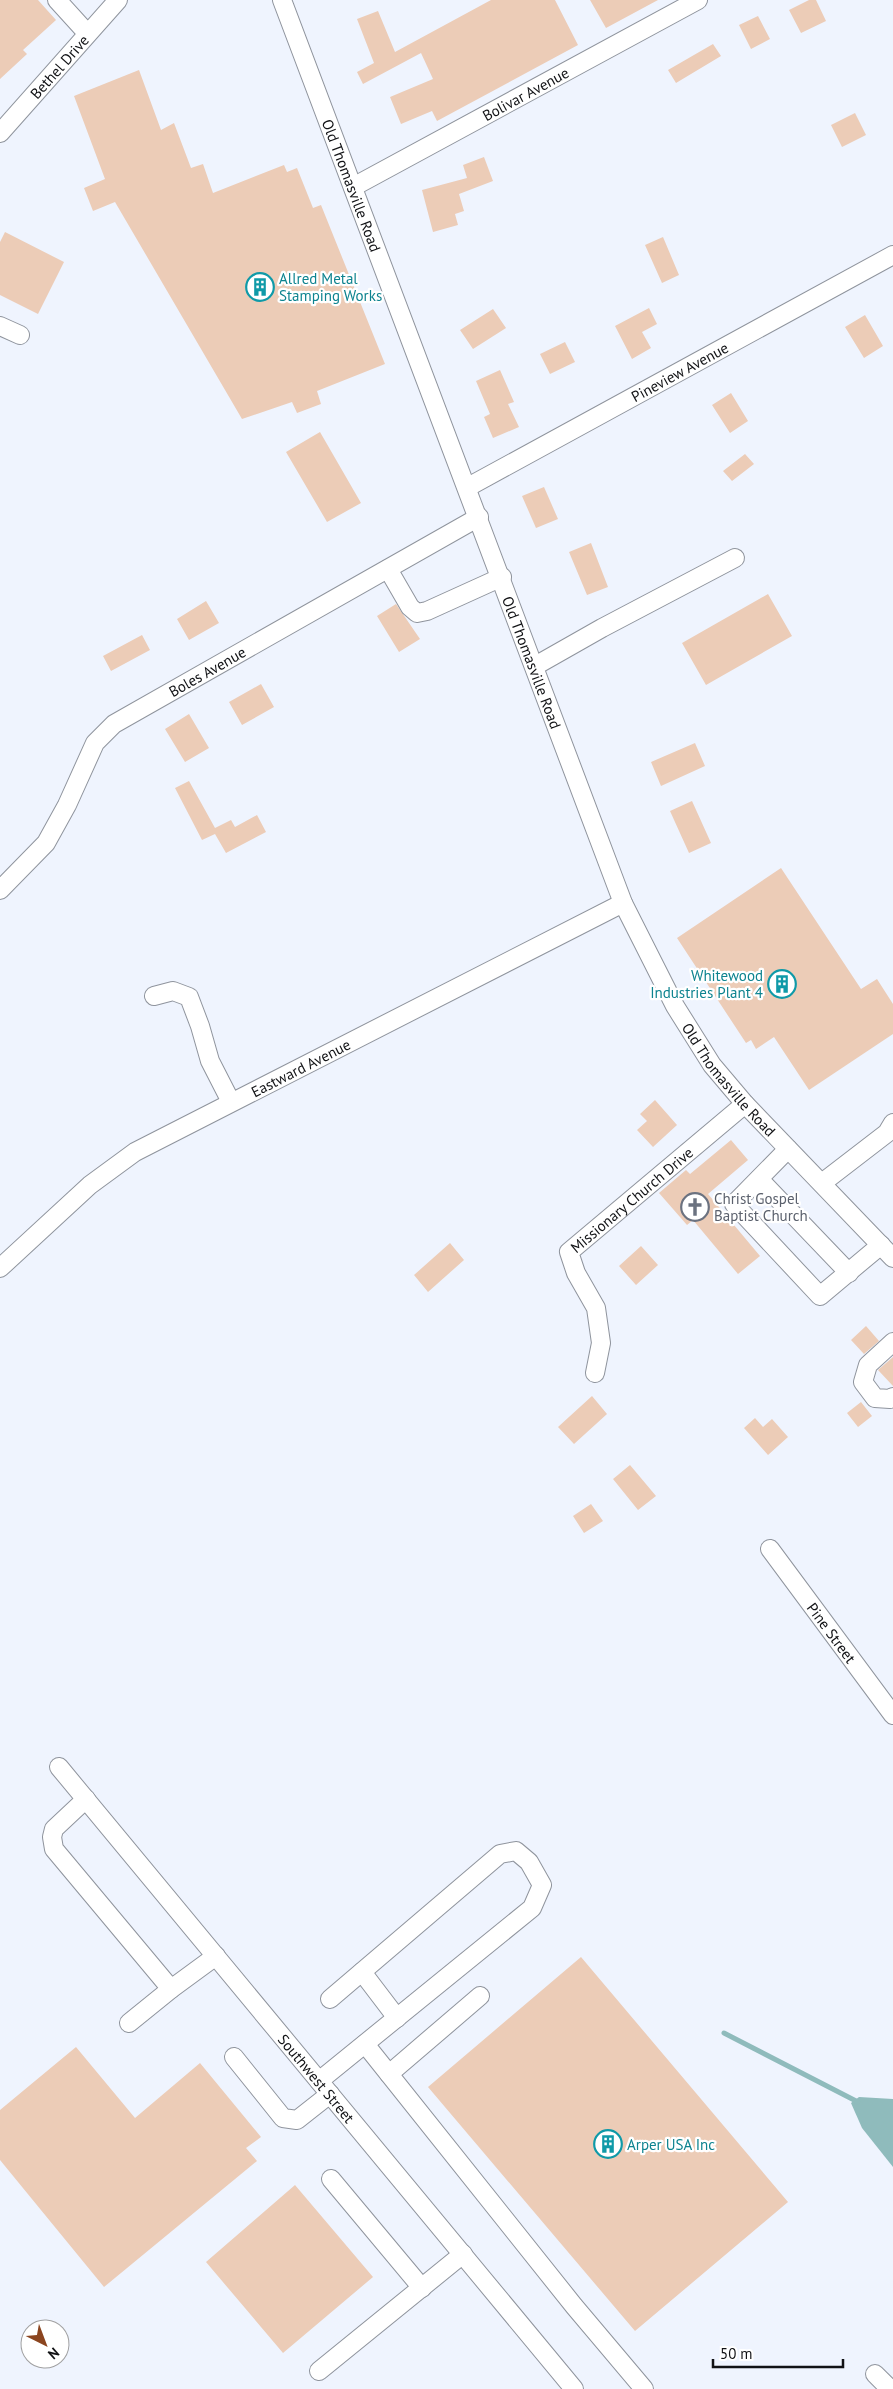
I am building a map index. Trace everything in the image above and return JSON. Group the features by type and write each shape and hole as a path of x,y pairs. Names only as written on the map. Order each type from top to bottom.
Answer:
{"street":[{"path":"58,0 87,33"},
{"name":"Bethel Drive","path":"0,133 118,0"},
{"name":"Old Thomasville Road","path":"282,0 502,577 623,903 676,1006 712,1064 745,1104 887,1252"},
{"name":"Bolivar Avenue","path":"353,187 698,0"},
{"name":"Pineview Avenue","path":"468,487 893,255"},
{"path":"0,326 20,335"},
{"name":"Boles Avenue","path":"0,890 46,844 67,805 95,743 114,724 479,517"},
{"path":"535,666 602,628 735,558"},
{"path":"388,569 410,607 417,613 427,611 502,577"},
{"name":"Eastward Avenue","path":"0,1268 90,1185 134,1152 623,903"},
{"path":"154,996 173,991 189,997 210,1061 231,1102"},
{"name":"Missionary Church Drive","path":"595,1372 601,1343 596,1308 576,1273 569,1252 745,1104"},
{"path":"822,1184 887,1133 893,1123"},
{"path":"788,1149 734,1204 820,1296 849,1273 887,1252"},
{"path":"759,1178 849,1273"},
{"path":"893,1342 868,1365 863,1382 874,1398 890,1399 893,1397"},
{"name":"Pine Street","path":"770,1549 893,1715"},
{"name":"Southwest Street","path":"59,1767 574,2389"},
{"path":"86,1799 54,1829 52,1837 54,1849 171,1989"},
{"path":"234,2057 283,2118 297,2120 365,2044 532,1908 542,1885 529,1862 516,1851 500,1854 330,1999"},
{"path":"129,2023 216,1956"},
{"path":"362,1972 398,2018"},
{"path":"389,2074 480,1996"},
{"path":"365,2044 574,2306 644,2389"},
{"path":"331,2179 422,2288"},
{"path":"319,2371 463,2254"},
{"path":"875,2374 890,2389"}],"shaded area":[{"path":"859,2097 893,2099 893,2167 862,2128 851,2103"}],"building":[{"path":"0,0 38,0 56,20 23,50 27,54 0,79"},
{"path":"491,0 555,0 578,45 437,121 432,111 401,124 390,97 433,79 421,53 363,84 357,72 374,63 357,19 378,11 395,52"},
{"path":"590,0 658,0 606,28"},
{"path":"809,0 816,0 826,21 801,33 789,10"},
{"path":"758,16 770,39 751,49 739,25"},
{"path":"713,44 721,56 676,83 668,70"},
{"name":"Allred Metal Stamping Works","path":"139,70 161,130 174,123 191,168 203,164 213,193 284,165 287,172 297,168 313,208 321,205 385,364 317,391 321,404 297,413 292,402 242,419 115,202 93,211 84,188 105,179 74,96"},
{"path":"855,113 866,135 842,147 831,125"},
{"path":"484,157 493,181 459,194 464,211 455,214 458,225 433,232 422,190 467,178 463,165"},
{"path":"5,232 64,262 38,314 0,295 0,242"},
{"path":"663,237 679,275 662,283 645,245"},
{"path":"649,308 657,324 642,332 651,348 632,359 615,326"},
{"path":"493,309 506,328 473,349 460,330"},
{"path":"865,315 883,346 864,358 845,327"},
{"path":"565,342 575,362 550,374 540,354"},
{"path":"500,370 514,402 508,404 519,427 493,438 484,417 490,414 476,381"},
{"path":"731,393 748,421 730,433 712,405"},
{"path":"320,432 361,503 327,522 286,452"},
{"path":"745,454 754,464 732,481 723,471"},
{"path":"544,487 558,519 536,528 522,496"},
{"path":"591,543 608,587 587,595 569,552"},
{"path":"768,594 792,636 706,685 682,643"},
{"path":"206,601 219,623 189,640 177,619"},
{"path":"396,604 420,639 399,652 377,616"},
{"path":"142,635 150,650 111,671 103,656"},
{"path":"261,684 274,707 242,725 229,702"},
{"path":"189,714 209,748 185,762 165,729"},
{"path":"695,743 705,766 661,786 651,762"},
{"path":"189,781 215,828 231,820 235,827 257,815 266,832 226,853 215,834 202,840 175,788"},
{"path":"692,801 711,843 689,853 670,811"},
{"name":"Whitewood Industries Plant 4","path":"781,868 861,989 877,979 893,1004 893,1034 809,1090 774,1037 756,1049 751,1040 746,1043 677,938"},
{"path":"655,1100 677,1125 653,1147 637,1130 647,1121 640,1114"},
{"name":"Christ Gospel Baptist Church","path":"731,1140 748,1160 708,1194 760,1256 738,1274 693,1220 687,1225 659,1193 686,1170 690,1174"},
{"path":"450,1243 464,1260 428,1292 414,1275"},
{"path":"641,1246 658,1265 636,1285 619,1266"},
{"path":"866,1326 879,1341 864,1354 851,1340"},
{"path":"893,1357 893,1386 878,1370"},
{"path":"592,1396 607,1414 574,1444 558,1427"},
{"path":"861,1402 872,1416 858,1427 847,1413"},
{"path":"755,1418 763,1427 772,1419 788,1437 768,1455 744,1428"},
{"path":"630,1465 656,1496 638,1510 613,1479"},
{"path":"591,1504 603,1521 584,1533 573,1516"},
{"name":"Arper USA Inc","path":"581,1957 788,2202 635,2331 428,2087"},
{"path":"76,2047 135,2118 200,2063 261,2137 246,2148 257,2161 104,2287 0,2160 0,2110"},
{"path":"295,2185 373,2277 283,2353 206,2262"}],"waterway":[{"path":"724,2033 858,2102"}],"place":[{"name":"Allred Metal Stamping Works","path":"260,287"},
{"name":"Whitewood Industries Plant 4","path":"782,984"},
{"name":"Christ Gospel Baptist Church","path":"695,1207"},
{"name":"Arper USA Inc","path":"608,2144"}]}
